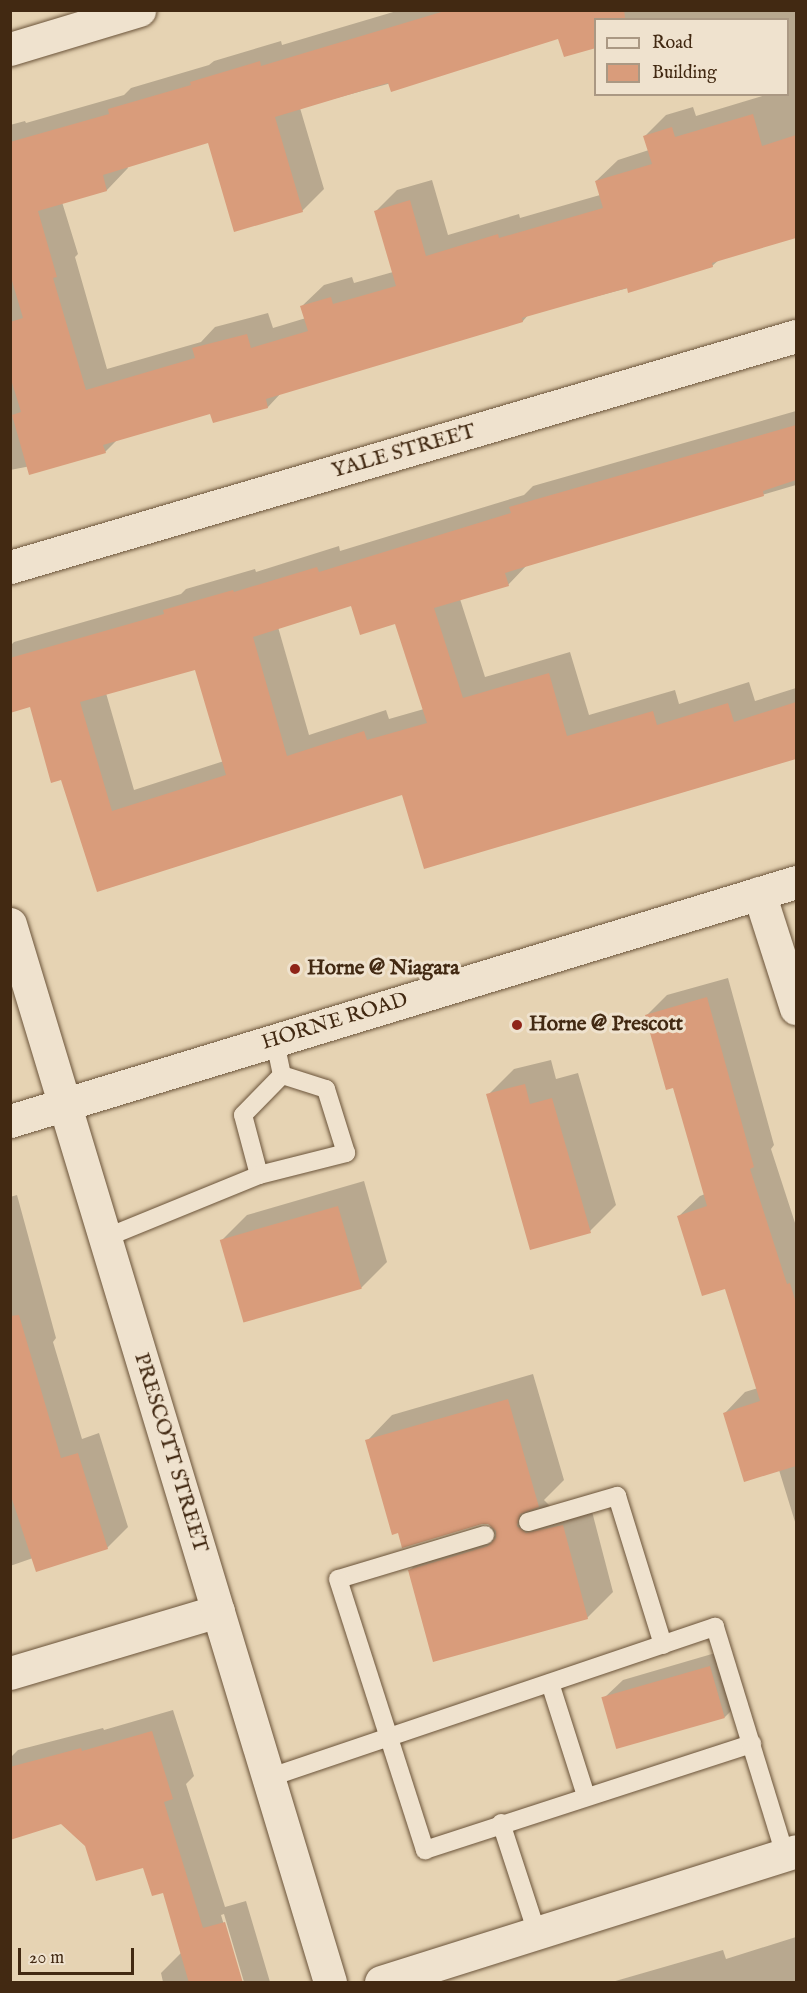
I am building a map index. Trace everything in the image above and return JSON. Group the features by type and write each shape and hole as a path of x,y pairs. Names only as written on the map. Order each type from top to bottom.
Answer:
{"street":[{"path":"10,49 139,10"},
{"name":"YALE STREET","path":"10,567 796,336"},
{"name":"HORNE ROAD","path":"10,1121 796,882"},
{"path":"759,893 796,1008"},
{"name":"PRESCOTT STREET","path":"10,924 330,1983"},
{"path":"10,1673 218,1611"},
{"path":"381,1983 791,1853"}],"lane":[{"path":"274,1041 282,1075"},
{"path":"105,1238 259,1175 346,1154 326,1089 282,1075"},
{"path":"259,1175 243,1115 282,1075"},
{"path":"528,1522 617,1497 663,1645"},
{"path":"485,1535 338,1579 425,1850 501,1823 752,1744"},
{"path":"268,1778 715,1627 752,1744 791,1853"},
{"path":"549,1683 586,1796"},
{"path":"501,1823 537,1933"}],"building":[{"path":"448,10 624,10 625,18 594,18 594,49 564,57 558,39 391,92 388,83 275,117 303,212 234,232 208,143 103,175 107,191 38,211 57,277 53,278 86,390 195,358 192,348 247,334 251,348 308,331 300,306 331,297 333,304 396,286 374,211 410,200 426,256 498,234 499,238 603,208 595,181 652,164 643,136 672,127 675,137 753,114 762,146 796,135 796,238 712,263 713,267 628,293 627,288 522,318 523,322 266,399 268,408 213,423 210,414 103,445 106,453 29,475 12,415 21,412 10,376 10,322 23,318 10,274 10,142 109,114 108,109 191,85 190,82 260,61 261,66"},
{"path":"796,425 796,480 763,491 764,496 505,573 509,586 434,608 463,698 549,673 567,736 653,711 657,725 728,703 734,722 796,702 796,759 424,869 402,795 97,892 61,780 51,783 30,707 10,713 10,658 164,614 163,610 233,590 234,592 317,567 319,572 511,513 509,507","holes":["351,606 360,635 395,624 427,723 367,740 364,731 287,756 253,637","195,670 226,775 112,811 80,702"]},
{"path":"707,997 754,1167 750,1169 787,1284 790,1283 796,1303 796,1466 744,1482 723,1413 760,1401 725,1289 702,1296 677,1216 707,1206 673,1088 666,1090 645,1015"},
{"path":"525,1084 530,1104 552,1098 591,1233 530,1250 486,1094"},
{"path":"338,1206 362,1289 243,1323 220,1240"},
{"path":"19,1315 61,1458 78,1453 108,1549 36,1572 10,1493 10,1316"},
{"path":"508,1399 539,1507 520,1514 517,1526 526,1533 563,1525 588,1619 433,1662 408,1570 488,1546 496,1538 496,1531 488,1524 482,1524 402,1548 398,1533 392,1535 365,1440"},
{"path":"710,1666 725,1718 616,1749 601,1697"},
{"path":"152,1731 173,1799 164,1802 203,1928 225,1922 243,1983 189,1983 163,1893 152,1896 143,1868 96,1881 85,1846 61,1824 10,1840 10,1767 81,1748 82,1751"}],"place":[{"name":"Horne @ Niagara","path":"295,969"},
{"name":"Horne @ Prescott","path":"517,1025"}]}
